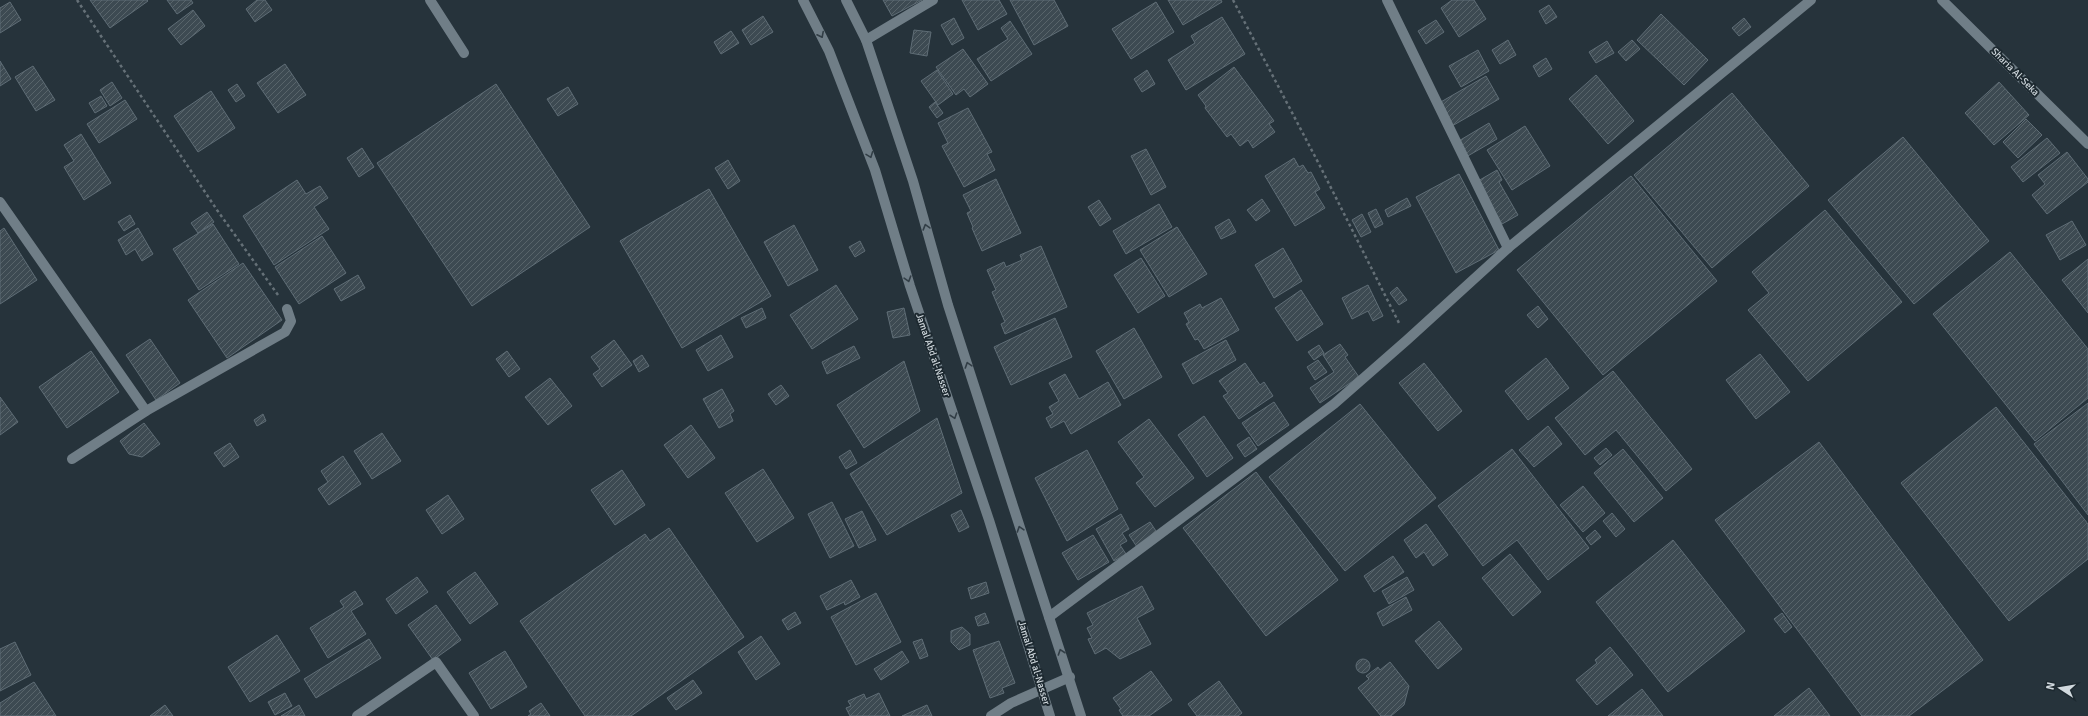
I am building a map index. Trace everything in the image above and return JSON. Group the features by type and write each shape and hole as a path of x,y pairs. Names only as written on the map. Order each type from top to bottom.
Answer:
{"main road":[{"path":"430,0 464,53"},
{"name":"Jamal Abd al-Nasser","path":"803,0 829,51 875,170 910,286 989,520 1050,716"},
{"path":"846,0 866,40 913,181 948,304 1049,617 1070,677 1081,716"},
{"path":"866,40 933,0"},
{"path":"1387,0 1508,248"},
{"path":"1049,617 1334,404 1408,340 1508,248 1811,0"},
{"name":"Sharia Al-Seka","path":"1942,0 2088,144"},
{"path":"0,202 146,411"},
{"path":"72,459 146,411 286,332 291,321 287,309"},
{"path":"357,716 436,662 474,716"},
{"path":"991,716 1011,703 1042,691 1070,677"}],"path":[{"path":"77,0 217,210 287,309"},
{"path":"1233,0 1320,166 1408,340"}],"building":[{"path":"90,0 147,0 148,1 110,28"},
{"path":"167,0 191,0 193,3 177,14"},
{"path":"257,0 265,0 272,10 255,22 246,9"},
{"path":"883,0 922,0 892,16"},
{"path":"962,0 999,0 1007,14 978,30"},
{"path":"1010,0 1054,0 1068,26 1034,45"},
{"path":"1168,0 1221,0 1222,2 1183,25"},
{"path":"1452,0 1474,0 1486,19 1459,37 1441,8"},
{"path":"10,2 21,20 0,33 0,8"},
{"path":"1156,2 1174,32 1131,59 1112,29"},
{"path":"1549,5 1557,17 1546,24 1539,11"},
{"path":"193,10 205,26 181,45 168,29"},
{"path":"1661,14 1708,60 1684,85 1637,40"},
{"path":"763,16 773,32 751,45 742,30"},
{"path":"1222,17 1245,54 1186,90 1168,60 1195,43 1191,36"},
{"path":"954,18 964,38 952,45 941,25"},
{"path":"1744,18 1751,27 1739,36 1732,28"},
{"path":"1436,20 1444,32 1426,44 1418,31"},
{"path":"1010,21 1032,54 991,81 977,59 1008,39 1001,28"},
{"path":"914,30 931,32 927,56 910,53"},
{"path":"731,31 739,43 721,54 714,42"},
{"path":"1508,40 1516,55 1500,64 1492,50"},
{"path":"1632,40 1640,49 1626,61 1618,52"},
{"path":"1607,41 1614,53 1596,63 1589,52"},
{"path":"963,49 988,84 970,97 964,89 956,95 936,67"},
{"path":"1478,50 1489,71 1461,87 1449,66"},
{"path":"1546,58 1552,69 1539,77 1533,66"},
{"path":"0,61 11,79 0,86"},
{"path":"285,64 306,95 278,113 257,83"},
{"path":"33,66 55,100 36,111 15,77"},
{"path":"1234,67 1274,121 1269,124 1275,132 1253,148 1248,140 1240,146 1231,134 1227,137 1205,108 1206,106 1198,95"},
{"path":"937,70 953,94 938,105 921,81"},
{"path":"1147,70 1155,84 1142,92 1134,79"},
{"path":"1596,75 1634,121 1608,144 1569,99"},
{"path":"1486,76 1499,99 1452,126 1439,103"},
{"path":"112,82 122,98 110,106 100,90"},
{"path":"1999,82 2029,115 1994,145 1965,113"},
{"path":"237,84 245,96 236,102 228,90"},
{"path":"496,84 590,227 472,306 377,163"},
{"path":"568,87 578,104 558,116 547,99"},
{"path":"211,91 235,128 198,152 174,116"},
{"path":"1732,93 1809,186 1712,268 1634,175"},
{"path":"101,96 107,106 95,113 89,103"},
{"path":"125,100 137,119 99,143 87,124"},
{"path":"935,102 943,113 937,118 929,107"},
{"path":"968,108 992,152 987,154 995,170 964,187 942,146 948,143 938,123"},
{"path":"2026,119 2042,135 2018,158 2003,142"},
{"path":"1489,123 1497,139 1466,157 1457,142"},
{"path":"1525,126 1550,166 1512,190 1487,150"},
{"path":"81,134 111,183 84,200 64,167 74,161 64,145"},
{"path":"1903,137 1989,241 1914,304 1828,200"},
{"path":"2047,138 2060,153 2023,182 2011,167"},
{"path":"362,148 374,167 359,177 347,158"},
{"path":"1146,149 1166,187 1151,195 1131,156"},
{"path":"2067,152 2088,179 2088,182 2047,214 2032,195 2045,184 2038,175"},
{"path":"1294,158 1299,167 1303,165 1308,173 1311,172 1320,189 1315,192 1325,208 1295,226 1265,176"},
{"path":"728,160 740,181 728,189 715,168"},
{"path":"1497,170 1502,180 1499,182 1518,215 1502,224 1478,181"},
{"path":"1459,174 1499,250 1456,273 1416,197"},
{"path":"1631,176 1717,281 1603,375 1517,270"},
{"path":"996,179 1021,233 982,251 967,213 971,211 963,195"},
{"path":"297,180 306,194 320,186 328,198 314,207 329,229 274,265 243,216"},
{"path":"709,189 771,296 682,348 620,241"},
{"path":"1407,198 1411,206 1388,217 1385,210"},
{"path":"1262,199 1270,211 1256,221 1247,210"},
{"path":"1099,200 1111,219 1100,226 1088,207"},
{"path":"1159,204 1172,227 1126,254 1113,231"},
{"path":"1376,209 1383,224 1375,228 1368,213"},
{"path":"1825,210 1902,302 1808,381 1748,310 1769,293 1752,272"},
{"path":"207,212 214,222 198,233 191,223"},
{"path":"1362,214 1371,232 1361,237 1352,220"},
{"path":"130,215 135,224 124,231 118,222"},
{"path":"1229,219 1236,232 1221,239 1215,227"},
{"path":"2072,221 2086,245 2060,260 2046,235"},
{"path":"213,224 239,264 199,290 173,249"},
{"path":"794,225 818,270 788,286 764,242"},
{"path":"1177,227 1207,274 1169,297 1140,250"},
{"path":"4,228 37,280 0,304 0,231"},
{"path":"138,228 153,254 142,261 135,249 126,255 118,240"},
{"path":"322,236 346,273 299,304 275,267"},
{"path":"860,241 865,251 855,257 849,247"},
{"path":"1041,246 1067,307 1005,334 1001,324 1005,322 992,292 996,290 987,270 1004,262 1006,267 1022,260 1020,255"},
{"path":"1283,248 1302,281 1274,298 1255,265"},
{"path":"2010,252 2088,349 2088,398 2035,441 1933,314"},
{"path":"1141,258 1165,296 1138,313 1114,275"},
{"path":"2088,259 2088,313 2062,280"},
{"path":"243,263 282,320 227,358 188,300"},
{"path":"358,275 365,288 341,301 334,289"},
{"path":"836,285 858,319 812,349 790,315"},
{"path":"1368,285 1383,316 1373,321 1368,311 1352,319 1342,298"},
{"path":"1397,287 1407,300 1399,305 1390,293"},
{"path":"1301,290 1323,324 1297,341 1275,308"},
{"path":"1221,298 1239,330 1204,349 1198,339 1195,340 1186,324 1189,322 1184,313 1200,304 1202,308"},
{"path":"1538,306 1548,319 1538,328 1527,315"},
{"path":"762,308 766,318 746,328 741,318"},
{"path":"904,308 910,335 893,338 887,312"},
{"path":"1055,318 1072,357 1011,385 994,347"},
{"path":"1134,328 1162,377 1124,399 1096,351"},
{"path":"721,335 733,357 708,371 696,350"},
{"path":"150,339 180,383 156,400 126,355"},
{"path":"614,340 632,365 602,387 593,374 600,369 591,357"},
{"path":"1226,340 1236,360 1193,384 1182,364"},
{"path":"1340,344 1348,355 1345,357 1359,377 1320,403 1310,388 1334,372 1323,355"},
{"path":"1319,345 1324,353 1314,360 1308,352"},
{"path":"854,346 860,358 827,374 822,362"},
{"path":"91,351 119,392 67,428 39,387"},
{"path":"507,351 520,369 509,377 496,359"},
{"path":"1760,354 1790,392 1756,419 1726,380"},
{"path":"642,355 649,366 639,372 633,361"},
{"path":"1546,358 1569,388 1528,420 1505,391"},
{"path":"1318,360 1327,372 1315,380 1307,367"},
{"path":"904,361 920,411 864,448 837,405"},
{"path":"1245,363 1260,385 1264,382 1273,396 1239,419 1223,396 1228,393 1219,381"},
{"path":"1424,363 1462,411 1438,431 1399,383"},
{"path":"1613,371 1692,469 1666,491 1616,430 1585,455 1555,418"},
{"path":"1065,374 1079,399 1108,382 1121,405 1071,434 1064,421 1051,428 1046,418 1053,414 1049,407 1059,401 1049,383"},
{"path":"550,378 572,406 548,425 525,397"},
{"path":"781,385 789,396 776,405 768,394"},
{"path":"722,389 734,411 730,414 733,421 719,428 703,399"},
{"path":"0,397 18,422 0,435"},
{"path":"1274,402 1289,425 1258,446 1242,423"},
{"path":"2088,403 2088,515 2034,444"},
{"path":"1360,404 1436,498 1345,571 1269,477"},
{"path":"1996,407 2088,524 2088,559 2009,621 1901,483"},
{"path":"263,414 266,421 257,426 254,420"},
{"path":"1204,416 1233,458 1207,477 1178,435"},
{"path":"937,418 962,493 887,535 850,474"},
{"path":"1149,419 1194,478 1155,507 1136,483 1144,477 1118,442"},
{"path":"144,423 160,444 142,457 129,454 120,441"},
{"path":"691,425 715,458 688,478 664,445"},
{"path":"1548,426 1562,444 1534,467 1519,450"},
{"path":"382,433 401,461 372,479 354,451"},
{"path":"1249,437 1257,449 1245,457 1237,445"},
{"path":"1819,442 1983,660 1909,716 1862,716 1715,520"},
{"path":"230,443 239,457 224,467 214,453"},
{"path":"1606,448 1612,455 1600,465 1594,458"},
{"path":"1512,449 1589,548 1548,580 1517,540 1483,566 1438,506"},
{"path":"1623,449 1663,498 1634,522 1594,473"},
{"path":"850,450 857,463 846,469 839,457"},
{"path":"1087,450 1118,509 1067,541 1035,478"},
{"path":"343,456 361,484 329,505 318,489 328,482 321,471"},
{"path":"763,469 794,518 757,542 725,493"},
{"path":"622,470 645,505 615,525 591,490"},
{"path":"1256,472 1338,580 1266,636 1183,528"},
{"path":"1583,486 1605,513 1583,532 1560,505"},
{"path":"448,495 464,519 442,534 426,510"},
{"path":"832,502 854,546 830,558 808,514"},
{"path":"961,510 969,527 959,532 951,515"},
{"path":"862,511 876,540 859,548 845,519"},
{"path":"1612,513 1625,529 1616,537 1603,521"},
{"path":"1121,514 1129,529 1122,533 1127,541 1120,545 1126,554 1114,561 1096,529"},
{"path":"1150,522 1158,534 1137,547 1129,535"},
{"path":"1426,524 1448,555 1433,566 1424,552 1416,558 1404,540"},
{"path":"669,528 744,637 631,716 585,716 520,621 645,534 650,541"},
{"path":"1595,530 1601,537 1591,545 1586,538"},
{"path":"1093,535 1109,562 1078,580 1062,553"},
{"path":"1673,540 1745,631 1668,692 1596,602"},
{"path":"1510,554 1541,592 1513,616 1482,578"},
{"path":"1393,556 1404,572 1374,592 1364,576"},
{"path":"475,572 498,604 470,624 447,592"},
{"path":"417,577 428,592 396,614 386,599"},
{"path":"1407,577 1414,590 1389,604 1382,591"},
{"path":"851,580 860,597 845,605 844,602 827,610 820,596"},
{"path":"986,582 989,593 971,599 968,588"},
{"path":"1142,586 1154,609 1137,618 1151,644 1120,659 1106,648 1095,654 1088,639 1092,638 1087,628 1093,625 1087,613"},
{"path":"355,591 363,604 351,611 366,634 328,658 310,628 344,607 340,601"},
{"path":"876,593 901,642 856,665 831,617"},
{"path":"1406,597 1412,610 1383,626 1377,613"},
{"path":"436,605 461,640 433,660 408,625"},
{"path":"795,612 801,623 788,630 782,620"},
{"path":"985,613 989,623 978,626 975,617"},
{"path":"1782,613 1792,627 1785,633 1774,619"},
{"path":"1439,621 1462,649 1438,669 1415,641"},
{"path":"962,627 970,634 970,645 959,650 951,642 951,631"},
{"path":"277,635 300,671 250,702 228,667"},
{"path":"761,636 780,664 756,680 738,652"},
{"path":"369,639 381,658 316,698 304,679"},
{"path":"922,639 928,656 920,659 913,642"},
{"path":"999,641 1015,683 1002,688 1004,693 990,698 973,650"},
{"path":"15,642 31,675 0,691 0,649"},
{"path":"1610,647 1633,675 1597,705 1576,680 1597,663 1595,660"},
{"path":"505,651 527,687 491,709 469,673"},
{"path":"902,651 909,662 881,680 874,669"},
{"path":"1363,659 1368,661 1370,666 1368,671 1363,673 1358,671 1356,666 1358,661"},
{"path":"1390,662 1409,686 1404,705 1391,716 1381,716 1358,688 1369,679 1366,676 1378,667 1380,670"},
{"path":"1151,671 1172,700 1149,716 1123,716 1119,710 1121,709 1113,698"},
{"path":"693,680 702,693 676,710 667,698"},
{"path":"1219,681 1242,713 1238,716 1197,716 1188,704"},
{"path":"34,682 56,716 0,716 0,703"},
{"path":"1809,688 1830,716 1774,716"},
{"path":"1642,689 1663,716 1608,716"},
{"path":"285,693 292,706 275,715 268,702"},
{"path":"879,693 890,716 850,716 846,708 851,706 848,701 864,694 866,699"},
{"path":"541,703 550,716 528,716 531,714 529,711"},
{"path":"165,705 173,716 150,716"},
{"path":"299,705 305,716 281,716"},
{"path":"927,705 932,716 902,716"}]}
